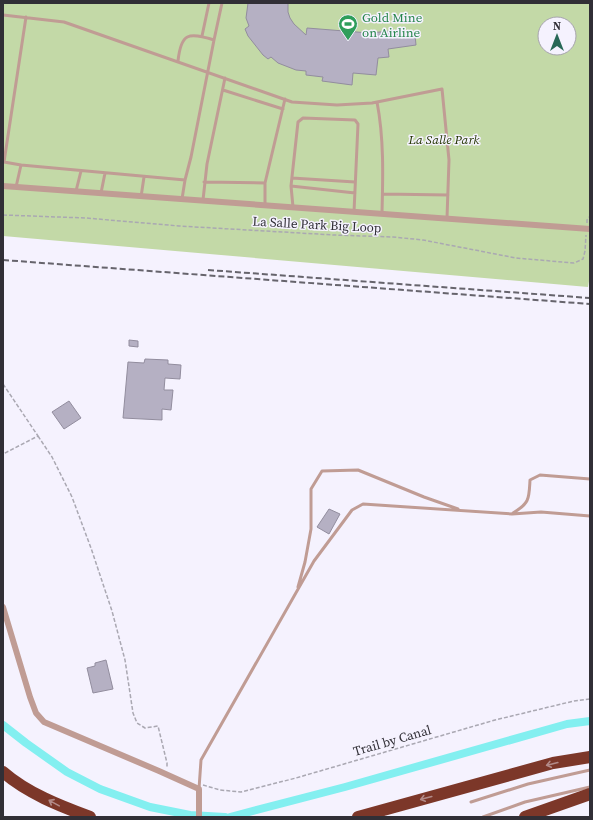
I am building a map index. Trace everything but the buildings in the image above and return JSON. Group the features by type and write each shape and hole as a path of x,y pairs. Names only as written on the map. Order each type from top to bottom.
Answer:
{"highway":[{"path":"358,817 553,763 590,757"},
{"path":"3,772 12,780 60,806 90,817"},
{"path":"525,817 590,794"}],"street":[{"path":"3,186 588,229"},
{"path":"3,607 30,697 36,713 44,722 167,774 200,786 198,817"}],"lane":[{"path":"202,36 209,3"},
{"path":"182,200 222,3"},
{"path":"3,16 26,17 64,22 292,102 337,105 377,102 442,89 449,160 447,218"},
{"path":"26,17 4,162 80,171 185,180"},
{"path":"178,61 180,47 184,39 193,35 214,40"},
{"path":"203,201 204,182 225,78"},
{"path":"223,90 282,109"},
{"path":"265,206 265,183 285,99"},
{"path":"377,102 382,136 382,214"},
{"path":"294,208 292,178 298,122 303,118 355,120 358,124 354,212"},
{"path":"16,187 21,165"},
{"path":"76,192 80,171"},
{"path":"101,193 106,173"},
{"path":"141,197 144,177"},
{"path":"292,178 355,182"},
{"path":"315,188 316,179"},
{"path":"335,191 336,181"},
{"path":"204,182 265,183"},
{"path":"292,186 355,193"},
{"path":"383,194 448,195"},
{"path":"297,592 305,562 311,529 311,489 322,471 358,470 424,497 462,510"},
{"path":"512,514 522,508 529,498 530,480 540,475 590,479"},
{"path":"200,786 201,760 314,561 352,510 363,504 512,514 541,512 590,516"},
{"path":"471,802 528,784 590,770"},
{"path":"483,817 525,802 590,787"}],"path":[{"name":"La Salle Park Big Loop","path":"3,215 86,218 178,226 392,237 423,240 516,258 574,264 582,259 586,251 588,229 587,220 590,216"},
{"path":"3,384 52,457 72,497 112,611 125,660 133,714 137,723 145,728 158,726 167,763 167,774"},
{"path":"3,454 38,436"},
{"name":"Trail by Canal","path":"200,786 241,792 296,778 495,720 574,701 590,699"}],"green space":[{"name":"La Salle Park","path":"3,3 590,3 590,275 588,287 3,236"}],"waterway":[{"path":"230,817 345,787 567,724 590,721"},
{"path":"3,725 67,772 100,789 150,807 190,815 225,817"}],"railway":[{"path":"3,260 590,304"},
{"path":"208,270 590,298"}],"place":[{"name":"Gold Mine on Airline","path":"348,41"}]}
